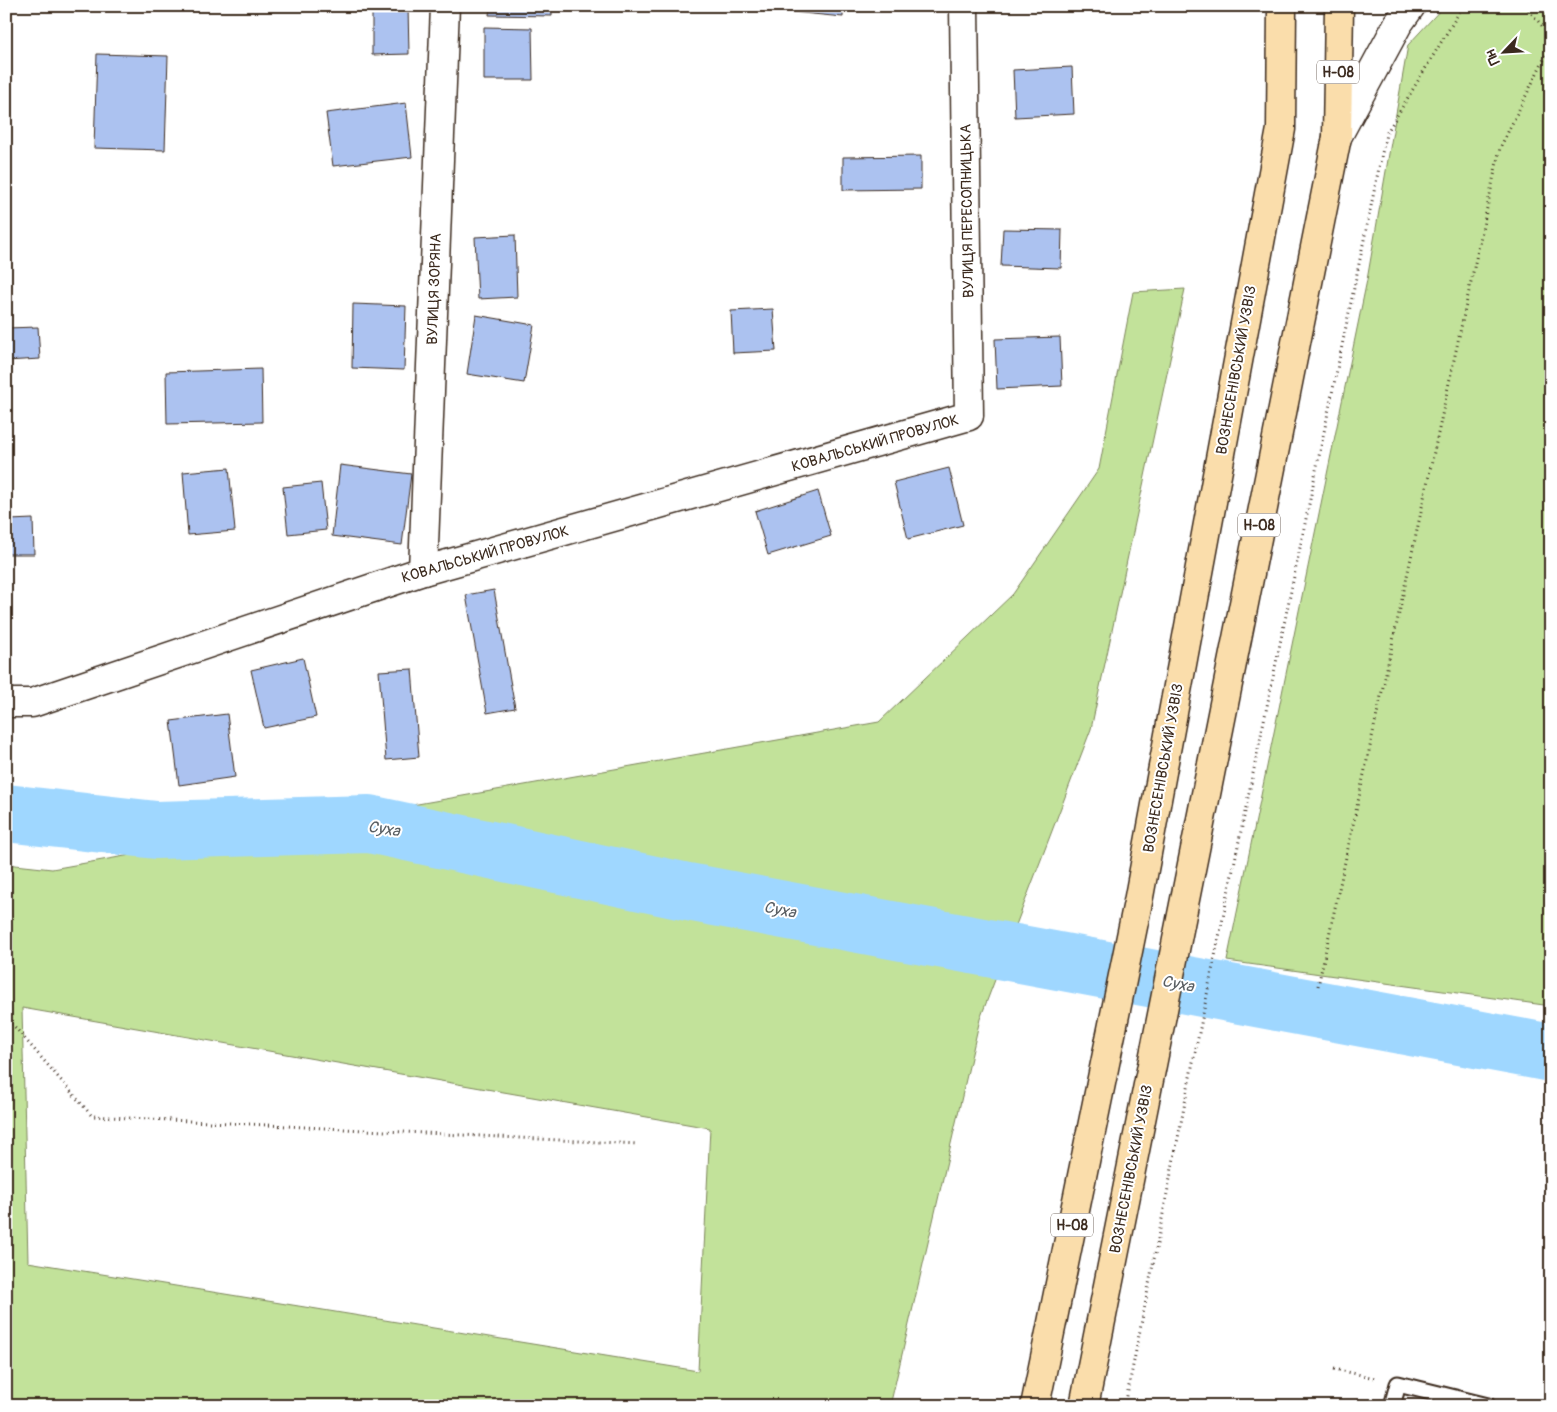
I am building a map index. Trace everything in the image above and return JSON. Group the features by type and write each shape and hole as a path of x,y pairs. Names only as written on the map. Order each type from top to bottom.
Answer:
{"main road":[{"name":"ВОЗНЕСЕНІВСЬКИЙ УЗВІЗ","path":"1035,1406 1138,902 1281,129 1282,6"},
{"name":"Н-08","path":"1337,138 1339,6"},
{"name":"ВОЗНЕСЕНІВСЬКИЙ УЗВІЗ","path":"1084,1406 1337,138"}],"street":[{"name":"ВУЛИЦЯ ЗОРЯНА","path":"423,571 445,6"},
{"name":"ВУЛИЦЯ ПЕРЕСОПНИЦЬКА","path":"964,6 969,416"},
{"path":"1337,138 1398,24 1411,6"},
{"name":"КОВАЛЬСЬКИЙ ПРОВУЛОК","path":"6,703 32,703 423,571 969,416"}],"lane":[{"path":"1392,1406 1398,1384 1488,1406"}],"path":[{"path":"1125,1406 1193,1062 1386,134 1463,6"},
{"path":"1525,6 1551,36"},
{"path":"1318,986 1500,148 1551,45"},
{"path":"6,1023 13,1025 92,1116 637,1144"},
{"path":"1334,1369 1398,1384"}],"green space":[{"path":"1444,6 1551,6 1551,1006 1227,961 1367,280 1408,45"},
{"path":"1185,289 1091,729 980,1019 890,1406 6,1406 6,864 52,869 879,722 1013,594 1099,469 1133,292","holes":["22,1008 710,1128 698,1371 28,1262"]}],"building":[{"path":"490,6 552,6 552,16 489,15"},
{"path":"792,6 843,6 843,17 792,12"},
{"path":"408,7 409,54 372,55 372,8"},
{"path":"484,27 532,28 533,80 484,80"},
{"path":"97,54 168,56 165,150 94,148"},
{"path":"1072,67 1074,114 1015,117 1013,70"},
{"path":"406,103 412,157 333,166 326,113"},
{"path":"921,156 921,189 843,190 843,157"},
{"path":"1003,229 1062,230 1061,268 1001,266"},
{"path":"515,235 517,297 478,299 475,237"},
{"path":"353,304 406,306 404,370 352,368"},
{"path":"773,309 776,351 733,353 731,311"},
{"path":"476,315 534,325 524,383 467,374"},
{"path":"38,327 40,359 6,361 6,328"},
{"path":"1060,337 1062,386 997,389 995,339"},
{"path":"261,369 262,422 167,424 166,372"},
{"path":"340,465 411,474 402,545 332,536"},
{"path":"229,468 235,531 188,535 183,472"},
{"path":"949,468 963,525 908,539 894,482"},
{"path":"321,483 326,530 288,534 283,487"},
{"path":"6,488 10,488 10,520 33,519 34,554 6,554"},
{"path":"818,491 831,536 768,555 755,511"},
{"path":"494,590 515,708 487,713 466,595"},
{"path":"303,658 316,717 264,728 251,670"},
{"path":"412,669 419,757 386,760 379,671"},
{"path":"227,714 235,777 179,785 171,721"}],"waterway":[{"name":"Суха","path":"6,813 156,830 369,824 688,892 1551,1053"}]}
